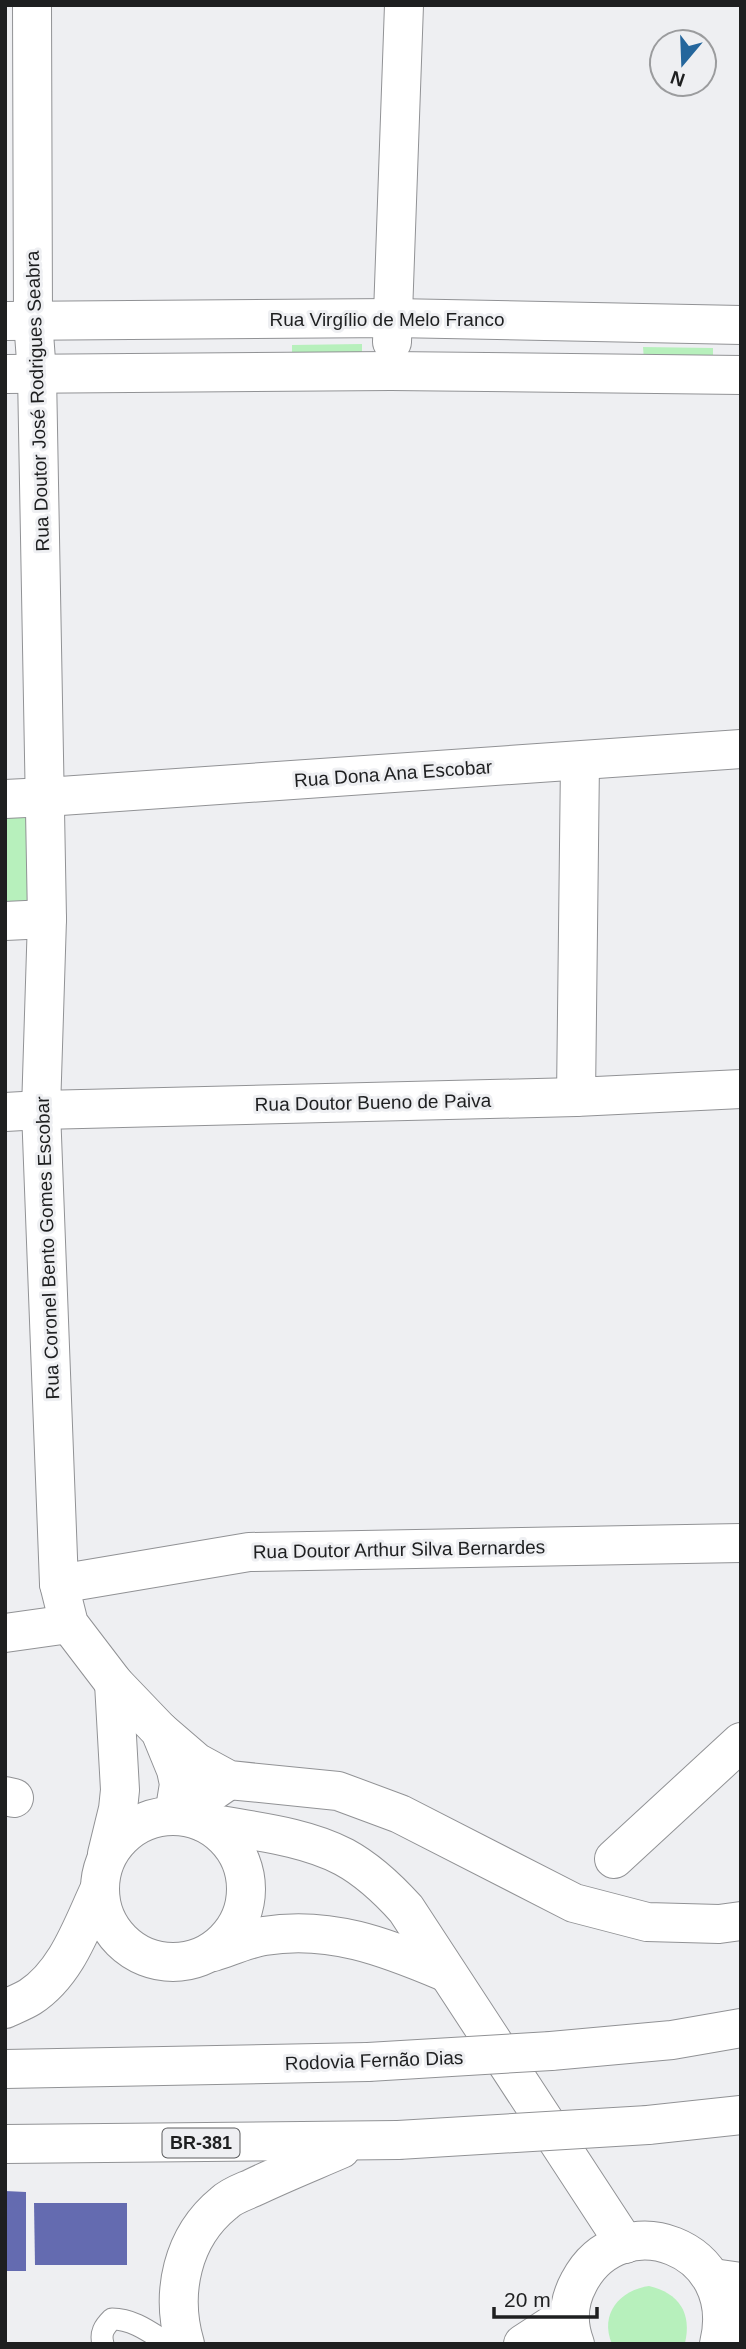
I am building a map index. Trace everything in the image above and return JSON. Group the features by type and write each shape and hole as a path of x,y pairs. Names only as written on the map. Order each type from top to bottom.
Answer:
{"main road":[{"name":"Rua Doutor José Rodrigues Seabra","path":"32,5 19,320 46,797"},
{"path":"391,372 404,5"},
{"name":"Rua Virgílio de Melo Franco","path":"19,320 394,317 741,325"},
{"path":"21,374 391,372 741,375"},
{"name":"Rua Dona Ana Escobar","path":"5,799 741,749"},
{"path":"576,1097 580,761"},
{"name":"Rua Coronel Bento Gomes Escobar","path":"46,797 47,919 23,1111 59,1584 69,1624 114,1683 160,1731 176,1770 188,1818"},
{"path":"5,921 47,919"},
{"name":"Rua Doutor Bueno de Paiva","path":"23,1111 576,1097 741,1089"},
{"name":"Rua Doutor Arthur Silva Bernardes","path":"59,1584 248,1552 741,1543"},
{"path":"5,1633 69,1624"},
{"path":"114,1683 120,1790 102,1875 102,1906 109,1924 120,1939 135,1951 152,1959 171,1962 189,1960 262,1936 300,1932 346,1936 384,1947 445,1972"},
{"path":"160,1731 196,1762 229,1780 338,1791 400,1814 574,1903 646,1922 719,1924 741,1921"},
{"path":"614,1859 741,1742"},
{"path":"188,1818 203,1798 229,1780"},
{"path":"188,1818 223,1835 237,1853 246,1875 246,1898 240,1921 226,1940 207,1954"},
{"path":"5,2009 31,1997 58,1972 73,1946 115,1844 132,1829 152,1819 188,1818 304,1842 344,1857 383,1884 406,1909 625,2244"},
{"name":"Rodovia Fernão Dias","path":"5,2069 368,2062 551,2051 672,2040 741,2028"},
{"name":"BR-381","path":"5,2144 357,2142 648,2125 741,2115"},
{"path":"185,2344 180,2328 177,2294 185,2255 204,2222 225,2201 357,2142"},
{"path":"523,2344 572,2329 573,2293 584,2271 603,2254 625,2244 650,2241 675,2246 727,2280 721,2299 723,2321 719,2344"}],"lane":[{"path":"103,2344 101,2336 104,2326 111,2319 122,2319 133,2322 169,2344"}],"green space":[{"path":"362,344 362,357 292,358 292,345"},
{"path":"643,347 713,348 713,360 644,360"},
{"path":"38,811 41,914 5,917 5,813"},
{"path":"649,2286 668,2294 681,2306 687,2322 685,2343 612,2344 608,2323 615,2305 629,2293"}],"building":[{"path":"5,2191 26,2192 26,2271 5,2271"},
{"path":"34,2203 127,2203 127,2265 35,2265"}]}
